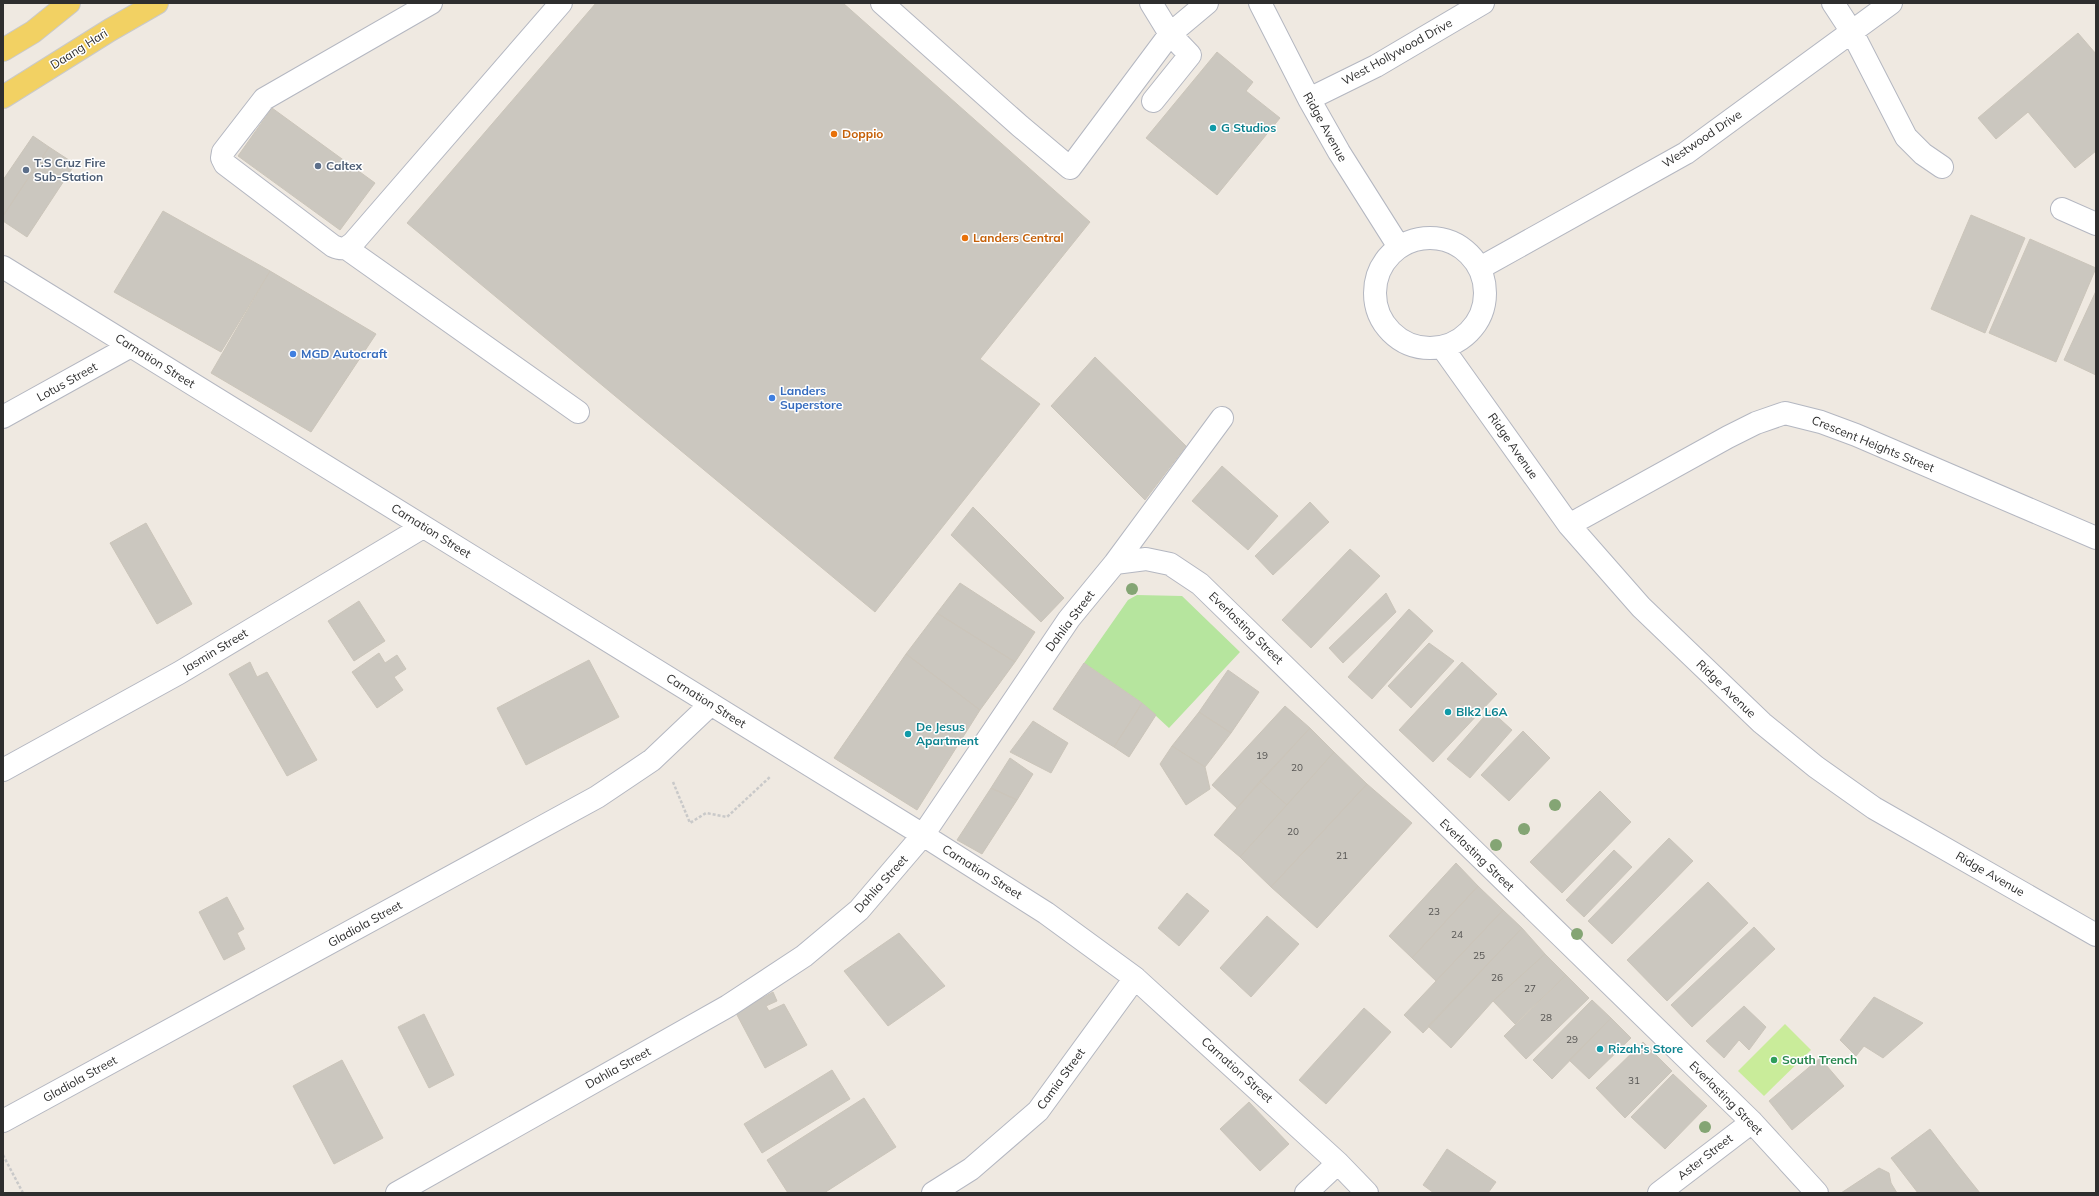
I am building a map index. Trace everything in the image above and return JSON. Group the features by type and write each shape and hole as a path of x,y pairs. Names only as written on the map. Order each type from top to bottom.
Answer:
{"main road":[{"path":"3,50 32,32 69,3"},
{"name":"Daang Hari","path":"3,97 110,30 157,3"}],"street":[{"path":"431,3 264,99 223,152 222,158 225,164 333,246 341,249 346,248 353,243 561,3"},
{"path":"882,3 1020,126 1070,168 1170,34 1207,3"},
{"path":"1151,3 1170,34 1190,56 1153,101"},
{"name":"Ridge Avenue","path":"1260,3 1309,99 1339,152 1399,247"},
{"name":"West Hollywood Drive","path":"1309,99 1376,66 1483,3"},
{"path":"1833,3 1852,32 1906,137 1923,154 1942,167"},
{"name":"Westwood Drive","path":"1480,268 1686,153 1892,3"},
{"path":"2062,209 2096,224"},
{"path":"1420,238 1444,239 1465,250 1480,268 1485,284 1486,301 1481,317 1471,331 1462,338 1442,347 1425,348 1408,344 1394,335 1383,322 1376,306 1374,290 1378,273 1386,258 1399,247 1420,238"},
{"path":"346,248 578,412"},
{"name":"Carnation Street","path":"3,267 794,755 1046,913 1135,978 1338,1163 1367,1193"},
{"name":"Lotus Street","path":"3,417 131,346"},
{"name":"Ridge Avenue","path":"1442,347 1569,525 1646,612 1762,723 1816,767 1874,808 2096,935"},
{"name":"Crescent Heights Street","path":"1569,525 1728,436 1756,423 1785,413 1821,422 1856,435 2096,538"},
{"name":"Dahlia Street","path":"397,1193 728,1006 804,956 859,910 923,835 1069,619 1115,563 1222,418"},
{"name":"Jasmin Street","path":"3,770 179,673 424,527"},
{"name":"Everlasting Street","path":"1115,563 1146,559 1170,564 1200,584 1752,1122 1818,1193"},
{"name":"Gladiola Street","path":"3,1121 590,801 652,760 711,704"},
{"name":"Camia Street","path":"933,1193 971,1169 1038,1112 1135,978"},
{"name":"Aster Street","path":"1659,1193 1752,1122"},
{"path":"1306,1193 1338,1163"}],"path":[{"path":"652,760 670,775 690,823 706,813 727,817 794,755"},
{"path":"3,1155 23,1193"}],"green space":[{"path":"1137,595 1182,596 1240,652 1169,728 1142,703 1084,663 1128,600"},
{"name":"South Trench","path":"1785,1024 1811,1050 1764,1096 1738,1071"}],"building":[{"path":"596,3 843,3 1090,222 980,359 1040,404 875,612 407,223"},
{"path":"2078,33 2096,54 2096,151 2075,168 2028,112 1996,139 1978,118"},
{"name":"G Studios","path":"1217,52 1253,82 1246,91 1280,118 1217,195 1146,138"},
{"path":"272,108 375,183 340,230 238,156"},
{"path":"33,136 49,147 3,216 3,180"},
{"path":"49,147 75,164 27,237 3,221 3,216"},
{"path":"163,211 270,271 221,352 114,292"},
{"path":"1971,215 2025,238 1985,333 1931,309"},
{"path":"2030,239 2096,268 2056,362 1989,333"},
{"name":"MGD Autocraft","path":"270,271 376,334 311,432 211,373"},
{"path":"2096,291 2096,375 2064,360"},
{"path":"1095,357 1186,446 1145,500 1051,406"},
{"path":"1222,466 1278,516 1248,550 1192,501"},
{"path":"1310,502 1329,522 1273,575 1255,556"},
{"path":"973,507 1064,598 1041,622 951,535"},
{"path":"146,523 192,604 157,624 110,543"},
{"path":"1350,549 1380,576 1311,648 1282,620"},
{"path":"960,583 1035,632 1015,662 937,613"},
{"path":"1386,593 1396,612 1343,663 1329,648"},
{"path":"359,601 385,641 354,661 328,621"},
{"path":"1409,609 1433,631 1372,699 1348,677"},
{"path":"937,613 1015,662 980,710 906,654"},
{"path":"1429,643 1454,661 1411,708 1388,686"},
{"path":"379,653 385,663 397,655 406,669 394,677 403,690 377,708 352,672"},
{"name":"De Jesus Apartment","path":"906,654 980,710 917,810 834,758"},
{"path":"589,660 619,717 526,765 497,708"},
{"path":"250,662 257,677 267,672 317,760 287,776 229,674"},
{"name":"Blk2 L6A","path":"1462,662 1497,694 1433,762 1399,730"},
{"path":"1084,663 1142,703 1114,747 1053,709"},
{"path":"1228,670 1259,692 1231,733 1199,712"},
{"path":"1142,703 1156,715 1129,757 1114,747"},
{"path":"1285,706 1310,728 1237,808 1212,785"},
{"path":"1490,710 1512,730 1470,778 1447,759"},
{"path":"1199,712 1231,733 1205,767 1172,746"},
{"path":"1033,721 1068,743 1051,773 1010,752"},
{"path":"1310,728 1334,752 1287,805 1260,781"},
{"path":"1523,731 1550,758 1509,801 1481,775"},
{"path":"1172,746 1205,767 1210,789 1186,805 1160,764"},
{"path":"1334,752 1367,784 1271,887 1240,857"},
{"path":"1010,758 1033,774 1017,800 991,788"},
{"path":"1260,781 1287,805 1240,857 1214,835"},
{"path":"1367,784 1412,823 1317,928 1271,887"},
{"path":"991,788 1017,800 982,854 957,840"},
{"path":"1600,791 1631,822 1562,893 1530,862"},
{"path":"1669,838 1693,861 1612,944 1588,921"},
{"path":"1614,850 1632,867 1584,917 1566,900"},
{"path":"1456,863 1478,886 1412,958 1389,936"},
{"path":"1708,882 1748,923 1667,1001 1627,960"},
{"path":"1478,886 1503,910 1436,981 1412,958"},
{"path":"1187,893 1209,911 1179,946 1158,928"},
{"path":"227,897 244,929 237,933 245,949 224,960 199,912"},
{"path":"1503,910 1522,928 1423,1033 1404,1015"},
{"path":"1267,916 1299,944 1251,997 1220,968"},
{"path":"1754,927 1775,949 1692,1027 1671,1005"},
{"path":"1522,928 1545,954 1493,1001 1451,1048 1428,1026"},
{"path":"899,933 945,986 888,1026 844,971"},
{"path":"1545,954 1566,975 1515,1024 1493,1001"},
{"path":"1566,975 1589,998 1526,1059 1504,1036"},
{"path":"773,992 777,1001 766,1006 769,1011 784,1004 807,1045 765,1068 736,1013"},
{"path":"1874,997 1923,1023 1883,1058 1864,1046 1856,1056 1840,1040"},
{"path":"1592,1000 1611,1018 1552,1079 1533,1060"},
{"path":"1744,1006 1766,1027 1749,1050 1739,1040 1724,1058 1706,1041"},
{"path":"1364,1008 1391,1032 1326,1104 1299,1080"},
{"path":"424,1014 454,1075 429,1088 398,1027"},
{"name":"Rizah's Store","path":"1611,1018 1631,1038 1589,1079 1569,1060"},
{"path":"1643,1042 1672,1071 1625,1118 1596,1088"},
{"path":"1820,1058 1844,1086 1792,1130 1769,1101"},
{"path":"342,1060 383,1138 334,1164 293,1086"},
{"path":"832,1070 850,1099 762,1153 744,1124"},
{"path":"1673,1074 1707,1106 1665,1149 1631,1117"},
{"path":"864,1098 896,1147 824,1193 788,1193 767,1160"},
{"path":"1249,1102 1289,1144 1260,1171 1220,1129"},
{"path":"1930,1129 1980,1193 1918,1193 1891,1158"},
{"path":"1447,1149 1496,1182 1488,1193 1434,1193 1423,1185"},
{"path":"1879,1168 1889,1173 1891,1183 1897,1193 1841,1193"}],"place":[{"name":"G Studios","path":"1213,128"},
{"name":"Doppio","path":"834,134"},
{"name":"Caltex","path":"318,166"},
{"name":"T.S Cruz Fire Sub-Station","path":"26,170"},
{"name":"Landers Central","path":"965,238"},
{"name":"MGD Autocraft","path":"293,354"},
{"name":"Landers Superstore","path":"772,398"},
{"name":"Blk2 L6A","path":"1448,712"},
{"name":"De Jesus Apartment","path":"908,734"},
{"name":"Rizah's Store","path":"1600,1049"},
{"name":"South Trench","path":"1774,1060"}]}
